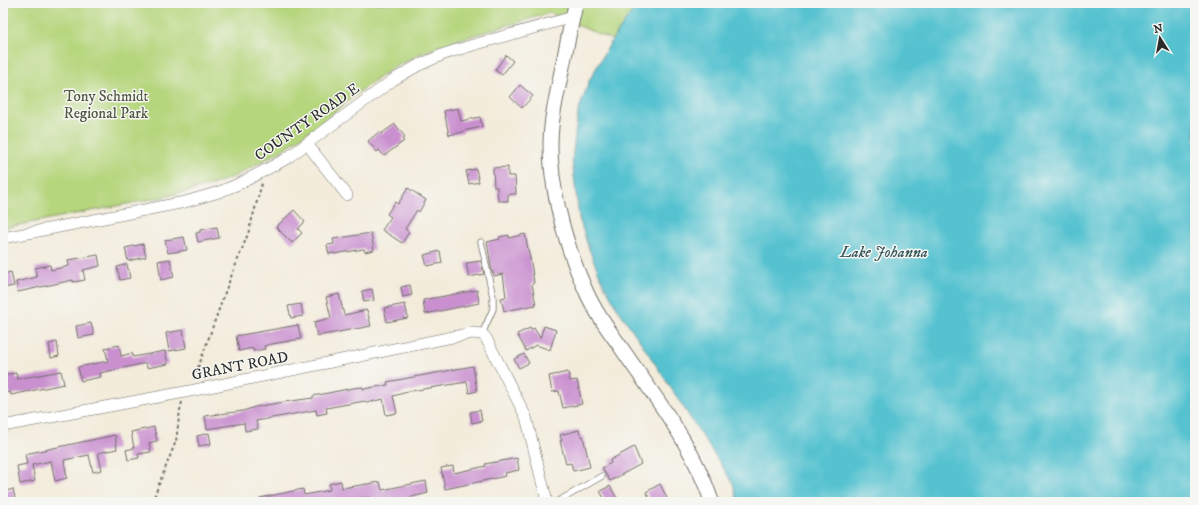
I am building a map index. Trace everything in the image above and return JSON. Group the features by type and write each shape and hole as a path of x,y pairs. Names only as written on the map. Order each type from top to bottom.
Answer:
{"street":[{"path":"576,3 551,122 550,151 558,205 569,246 585,290 600,317 676,427 692,455 712,502"},
{"name":"COUNTY ROAD E","path":"3,238 190,200 241,183 286,159 393,80 417,66 444,54 573,17"},
{"path":"307,144 347,195"},
{"name":"GRANT ROAD","path":"3,426 185,392 472,334 482,334"},
{"path":"482,334 486,338 526,417 547,502"}],"lane":[{"path":"481,242 493,297 493,309 482,334"},
{"path":"557,502 602,476"}],"path":[{"path":"152,502 176,441 180,410 185,392 194,378 203,356 227,287 248,234 266,171"}],"green space":[{"name":"Tony Schmidt Regional Park","path":"3,3 638,3 612,40 550,13 457,40 420,54 391,69 364,88 314,128 281,151 235,176 209,186 163,197 3,228"}],"water":[{"name":"Lake Johanna","path":"638,3 1195,3 1195,502 738,502 733,483 619,311 602,281 589,249 579,218 572,160 578,112 590,79 612,40"}],"building":[{"path":"506,55 513,61 502,75 495,70"},
{"path":"520,85 533,96 522,108 510,97"},
{"path":"458,108 461,121 480,117 482,127 449,135 444,111"},
{"path":"395,124 405,137 402,139 404,141 384,156 379,150 377,152 368,141 379,132 381,134"},
{"path":"508,167 508,176 515,176 516,194 508,194 508,201 498,201 497,187 494,187 493,168"},
{"path":"476,169 479,182 469,184 466,171"},
{"path":"408,188 426,200 419,212 417,210 405,229 409,232 402,243 382,230 391,217 387,214 395,202 398,204"},
{"path":"294,210 305,222 298,229 302,233 292,243 276,227"},
{"path":"217,227 219,238 198,242 196,233 200,232 200,230"},
{"path":"371,233 374,250 365,252 364,249 329,254 327,245 334,244 333,239"},
{"path":"525,234 532,269 534,283 532,284 536,305 504,311 501,298 506,297 503,274 494,276 492,272 487,242 500,239 499,237 509,235 509,238"},
{"path":"184,237 187,250 168,253 165,240"},
{"path":"143,244 146,257 128,261 125,248"},
{"path":"440,251 442,263 427,266 424,255"},
{"path":"98,255 100,266 83,270 85,280 73,282 73,280 18,292 16,282 37,277 35,268 50,265 51,270 69,266 68,260"},
{"path":"170,259 174,277 161,280 158,261"},
{"path":"481,261 484,274 469,277 466,263"},
{"path":"127,264 130,278 120,280 117,267"},
{"path":"11,272 14,286 3,288 3,274"},
{"path":"410,285 412,295 403,297 401,287"},
{"path":"372,289 374,300 364,302 362,291"},
{"path":"477,290 479,303 425,314 423,300"},
{"path":"339,294 344,315 367,310 371,326 317,336 314,322 331,318 326,297"},
{"path":"301,304 303,316 291,318 288,306"},
{"path":"405,304 408,318 387,322 384,308"},
{"path":"91,323 94,335 78,338 76,326"},
{"path":"298,325 301,339 264,346 265,349 253,351 253,348 239,351 236,336"},
{"path":"544,326 556,330 550,350 536,345 526,351 517,334 530,328 531,330 534,328 540,338"},
{"path":"183,330 186,348 169,351 166,333"},
{"path":"57,342 59,356 51,358 49,344"},
{"path":"119,345 121,356 132,353 133,357 165,351 168,364 147,368 146,363 100,373 101,377 81,381 78,367 108,361 105,348"},
{"path":"524,354 529,363 519,368 514,359"},
{"path":"473,366 477,391 469,393 467,382 411,391 393,396 397,413 386,415 383,399 366,403 365,401 326,408 327,413 317,415 316,410 256,421 258,429 245,431 244,423 207,429 205,416 243,411 255,407 313,398 313,396 353,388 363,387 363,389 388,385 387,382"},
{"path":"61,371 64,384 11,395 10,392 3,393 3,375 16,373 17,379"},
{"path":"568,372 570,381 577,380 582,404 563,408 559,391 552,392 549,376"},
{"path":"480,410 482,421 472,423 470,412"},
{"path":"154,427 157,441 149,443 151,452 138,454 139,458 128,460 126,450 134,448 131,432"},
{"path":"579,430 581,436 583,436 590,467 573,471 571,463 566,464 560,441 562,441 560,435"},
{"path":"209,433 211,444 199,446 197,436"},
{"path":"115,435 117,449 98,453 102,470 93,472 89,455 64,460 67,478 55,481 51,461 32,465 35,481 20,484 17,466 27,464 25,454"},
{"path":"634,447 641,464 610,481 602,468 611,463 610,460"},
{"path":"517,458 519,470 505,473 506,476 445,489 441,468 453,466 454,473 486,466 485,464"},
{"path":"341,481 342,488 380,482 382,490 426,481 428,493 391,502 369,502 369,497 345,502 260,502 260,498 303,489 304,495 330,490 329,484"},
{"path":"660,484 669,502 652,502 646,492"},
{"path":"610,486 619,502 606,502 600,491"},
{"path":"13,489 16,502 3,502 3,492"}]}
